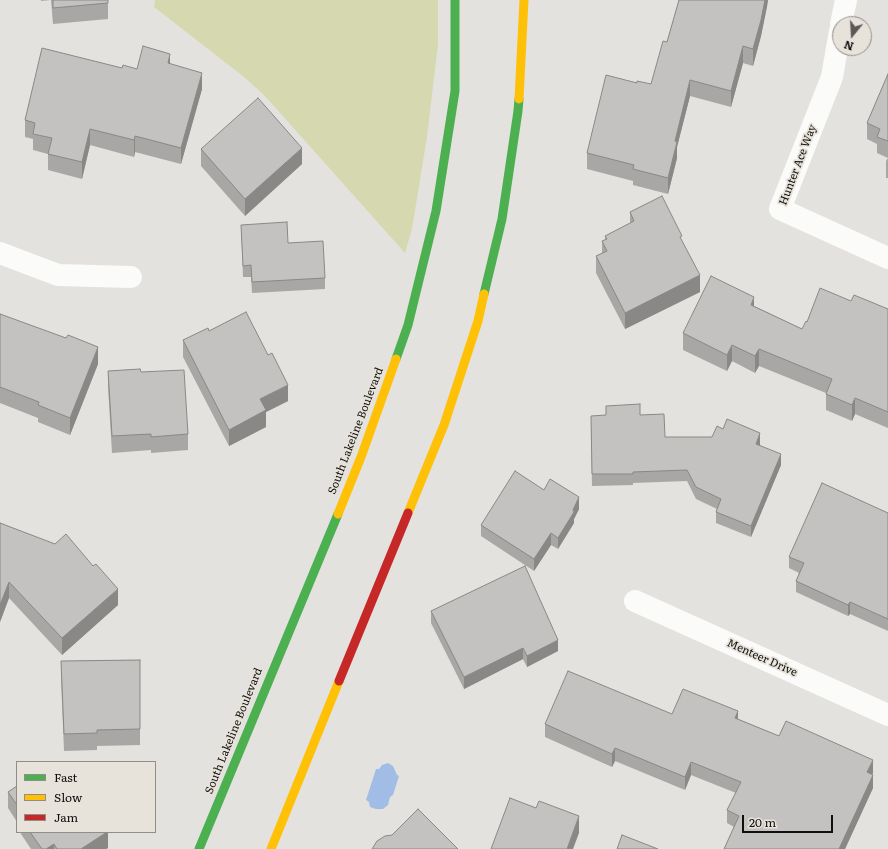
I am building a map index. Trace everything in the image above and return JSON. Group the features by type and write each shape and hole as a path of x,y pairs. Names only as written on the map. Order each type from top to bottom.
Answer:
{"main road":[{"name":"South Lakeline Boulevard","path":"198,849 360,457 408,324 436,212 455,91 455,0"},
{"path":"271,849 444,425 478,321 502,219 518,111 524,0"}],"street":[{"path":"843,16 846,0"},
{"name":"Hunter Ace Way","path":"836,56 832,77 780,209 888,258"},
{"path":"0,253 58,274 131,277"},
{"name":"Menteer Drive","path":"635,601 888,715"}],"green space":[{"path":"155,0 438,0 438,44 427,137 412,229 405,253 264,95 244,77 154,7"}],"water":[{"path":"388,763 393,766 397,775 399,776 393,795 390,797 388,805 383,809 370,807 369,802 366,800 376,769 379,769 382,765"}],"building":[{"path":"53,0 108,0 108,3 53,8"},
{"path":"679,0 765,0 753,49 743,46 731,91 690,80 675,141 677,142 668,178 633,169 634,165 587,153 606,75 637,83 637,81 651,84 663,41 667,42"},
{"path":"143,46 170,54 168,63 202,73 181,148 135,136 134,140 90,129 82,162 48,154 52,138 33,134 35,123 25,120 42,48 122,68 123,65 137,69"},
{"path":"888,74 888,141 877,137 880,129 867,123"},
{"path":"258,98 302,148 245,199 201,149"},
{"path":"662,196 682,236 680,237 700,275 625,313 596,256 607,251 602,241 607,239 605,236 634,221 630,212"},
{"path":"287,222 288,243 323,241 325,278 252,282 251,265 243,266 241,225"},
{"path":"711,276 754,297 751,305 802,329 806,321 807,322 820,288 851,301 854,295 888,309 888,412 855,398 852,405 826,394 832,379 759,349 755,356 732,345 727,355 683,333"},
{"path":"246,312 268,355 272,353 288,385 260,399 266,410 229,430 183,340 208,328 209,331"},
{"path":"0,314 66,338 68,335 98,347 70,418 38,405 39,402 0,387"},
{"path":"140,369 141,372 184,370 188,434 151,437 151,434 112,436 108,371"},
{"path":"640,404 640,415 664,414 665,437 712,437 717,426 723,429 727,419 760,433 756,444 781,454 751,526 716,512 721,499 696,487 687,470 633,472 633,474 592,474 591,416 606,415 606,406"},
{"path":"515,471 544,490 550,479 579,497 573,510 574,512 558,538 551,533 534,559 481,525"},
{"path":"822,483 888,513 888,619 850,602 848,605 796,581 804,563 789,557"},
{"path":"0,523 55,544 66,534 93,566 96,564 118,589 62,638 9,582 0,605"},
{"path":"525,566 558,640 527,656 523,648 464,677 431,611"},
{"path":"140,660 140,729 97,730 97,733 64,734 61,661"},
{"path":"568,671 672,714 683,689 738,711 735,718 779,736 786,721 873,760 867,772 873,775 839,849 724,849 739,816 727,810 741,782 691,762 685,777 615,748 612,754 545,724"},
{"path":"16,787 16,804 8,792"},
{"path":"510,798 536,808 539,801 579,816 567,849 491,849"},
{"path":"418,809 458,849 372,849 377,841 385,836 392,835"},
{"path":"31,833 105,833 81,849 57,849 54,844 46,849 42,849"},
{"path":"622,835 658,849 617,849"}],"traffic: fast":[{"path":"396,359 408,325 436,211 455,91 455,0"},
{"path":"484,294 502,219 519,99"},
{"path":"199,849 338,514"}],"traffic: slow":[{"path":"519,99 524,0"},
{"path":"408,513 444,425 478,321 484,294"},
{"path":"338,514 361,457 396,359"},
{"path":"271,849 339,681"}],"traffic: jam":[{"path":"339,681 408,513"}]}
